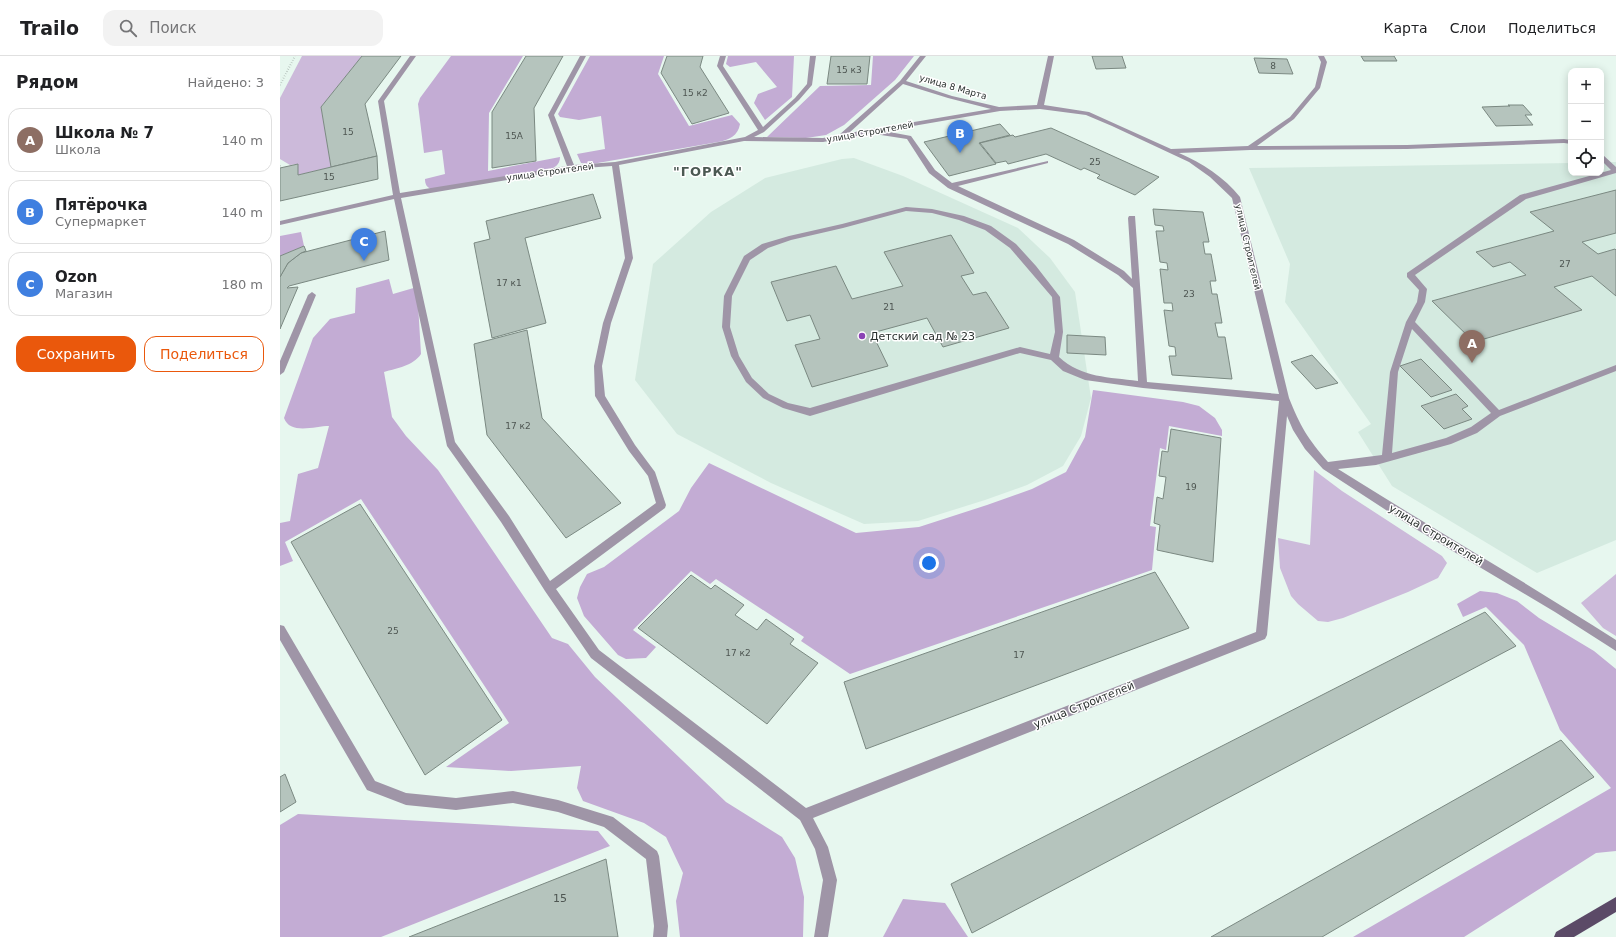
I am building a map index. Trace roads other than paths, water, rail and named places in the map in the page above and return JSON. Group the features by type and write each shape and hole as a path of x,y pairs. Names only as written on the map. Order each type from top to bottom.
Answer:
{"main road":[{"path":"1561,937 1616,904"}],"street":[{"path":"414,56 381,100 397,196 450,443 505,519 549,588 595,654 805,816 821,847 830,880 821,937"},
{"path":"571,167 552,115 583,56"},
{"path":"723,56 720,66 762,131"},
{"path":"744,138 762,131 797,99 810,84 813,56"},
{"name":"улица 8 Марта","path":"841,137 902,82 924,56"},
{"path":"1040,107 1051,56"},
{"path":"1250,148 1292,118 1318,87 1324,62 1321,56"},
{"name":"улица 8 Марта","path":"902,82 950,97 1000,109"},
{"name":"улица Строителей","path":"280,223 397,196 571,167 615,164 744,138 823,140 1000,109 1040,107 1087,113 1191,161 1213,175 1236,197 1284,398 1296,427 1308,446 1326,466 1413,522 1559,609 1616,646"},
{"path":"841,137 883,133 909,137 932,171 951,186 1070,242 1121,274 1136,287"},
{"path":"1167,151 1250,148 1408,147 1568,142"},
{"path":"1604,159 1616,170"},
{"path":"951,186 1046,162"},
{"path":"549,588 660,505 652,475 632,448 600,396 599,359 607,324 629,258 615,164"},
{"path":"1388,458 1394,372 1410,322 1421,302 1423,289 1410,275 1523,196 1616,170"},
{"path":"1054,358 1059,332 1056,297 1033,268 1013,246 988,228 961,218 932,211 906,209 843,226 790,238 765,246 747,258 728,296 726,327 735,356 749,380 766,396 786,406 810,412 1020,350 1054,358 1066,369 1085,377 1143,385 1284,398"},
{"path":"1132,218 1143,385"},
{"path":"280,372 312,295"},
{"path":"1410,322 1497,414"},
{"path":"1326,466 1388,458 1448,441 1474,430 1497,414 1616,368"},
{"name":"улица Строителей","path":"805,816 1261,635 1284,398"},
{"path":"280,630 371,786 406,799 456,804 512,797 558,806 608,822 652,856 661,926 660,937"}],"place":[{"name":"Пятёрочка","path":"960,153"},
{"name":"Ozon","path":"364,261"},
{"name":"Детский сад № 23","path":"862,336"},
{"name":"Школа № 7","path":"1472,363"}],"district":[{"name":"\"ГОРКА\"","path":"708,171"}]}
